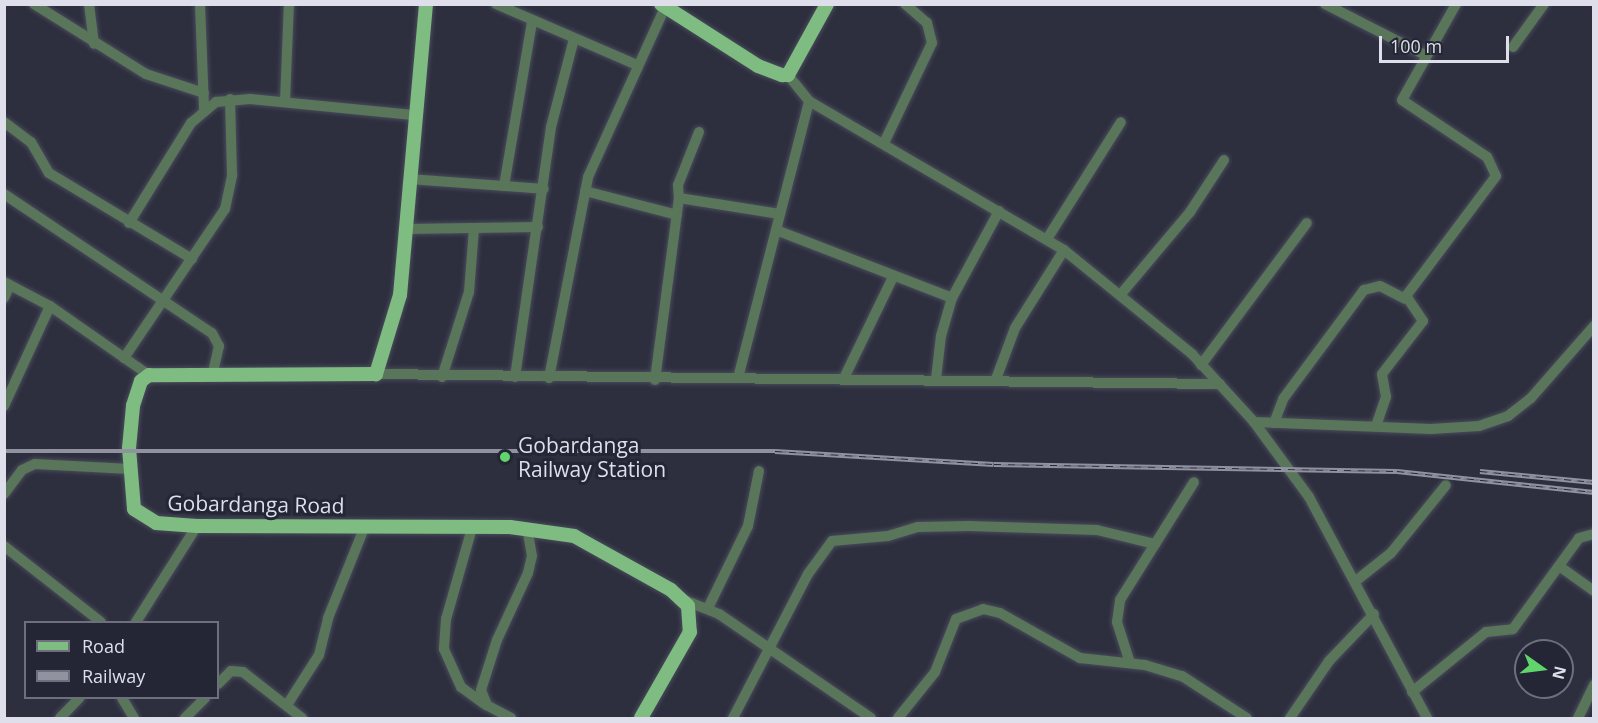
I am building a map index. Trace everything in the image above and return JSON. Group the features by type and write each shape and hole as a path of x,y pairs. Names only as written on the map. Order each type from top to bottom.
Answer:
{"main road":[{"path":"149,375 376,374 397,312 406,230 413,115 426,4"},
{"path":"663,6 758,66 788,75 827,4"},
{"name":"Gobardanga Road","path":"149,375 141,381 133,406 131,500 140,517 197,526 527,528 574,536 684,600"},
{"path":"641,718 690,632 691,615 684,600"}],"street":[{"path":"34,4 94,44 164,83 204,93"},
{"path":"89,4 94,44"},
{"path":"200,4 204,109"},
{"path":"285,102 289,4"},
{"path":"496,4 532,22 638,65"},
{"path":"519,16 523,4"},
{"path":"884,143 932,43 927,23 904,4"},
{"path":"1325,4 1425,55"},
{"path":"1405,299 1496,176 1487,157 1402,100 1425,55 1456,4"},
{"path":"1513,47 1544,4"},
{"path":"549,378 585,191 599,146 663,6"},
{"path":"504,186 532,22"},
{"path":"515,377 544,189 551,127 574,39"},
{"path":"788,75 808,101 884,143 1064,250 1121,294 1220,384 1254,422 1310,496 1357,580 1427,718"},
{"path":"124,358 192,259 228,200 230,99"},
{"path":"129,223 163,163 204,109 230,99 285,102 413,115"},
{"path":"738,378 808,101"},
{"path":"4,122 31,142 50,173 129,223 192,259"},
{"path":"1047,239 1121,122"},
{"path":"655,380 677,215 678,185 699,132"},
{"path":"1121,294 1190,212 1224,160"},
{"path":"409,178 544,189"},
{"path":"585,191 677,215"},
{"path":"4,194 216,339 213,373"},
{"path":"679,198 780,214"},
{"path":"936,379 952,298 999,211"},
{"path":"1201,365 1307,223"},
{"path":"406,230 538,227"},
{"path":"442,377 467,300 474,228"},
{"path":"776,230 952,298"},
{"path":"996,379 1015,328 1064,250"},
{"path":"844,378 893,277"},
{"path":"4,298 7,283 50,306 149,375"},
{"path":"1274,423 1283,399 1364,290 1380,286 1405,299 1420,311 1423,321 1382,374 1386,397 1376,426"},
{"path":"4,406 50,306"},
{"path":"1254,422 1465,428 1508,416 1531,399 1593,326"},
{"path":"376,374 655,380 996,379 1220,384"},
{"path":"4,494 22,470 35,464 130,469"},
{"path":"708,608 748,526 759,471"},
{"path":"1130,663 1117,610 1194,482"},
{"path":"1357,580 1391,553 1446,485"},
{"path":"137,621 197,526"},
{"path":"287,705 319,655 328,618 365,526"},
{"path":"733,718 771,649 808,574 832,541 841,538 969,526 1097,530 1155,544"},
{"path":"472,528 446,619 444,649 461,687 511,718"},
{"path":"487,705 483,679 530,564 527,528"},
{"path":"1412,692 1486,632 1513,629 1582,534 1593,534"},
{"path":"4,546 100,621"},
{"path":"1558,566 1593,591"},
{"path":"684,600 708,608 871,718"},
{"path":"898,718 940,662 956,619 969,610 1000,613 1080,658 1130,663 1194,682 1247,718"},
{"path":"1290,718 1329,661 1374,614"},
{"path":"219,683 231,671 243,672 303,718"},
{"path":"1578,718 1593,685"},
{"path":"60,718 78,699"},
{"path":"123,699 134,718"},
{"path":"185,718 204,699"}],"railway":[{"path":"4,451 775,451 994,464 1397,471 1594,492"},
{"path":"1480,471 1594,482"}],"place":[{"name":"Gobardanga Railway Station","path":"505,457"}]}
